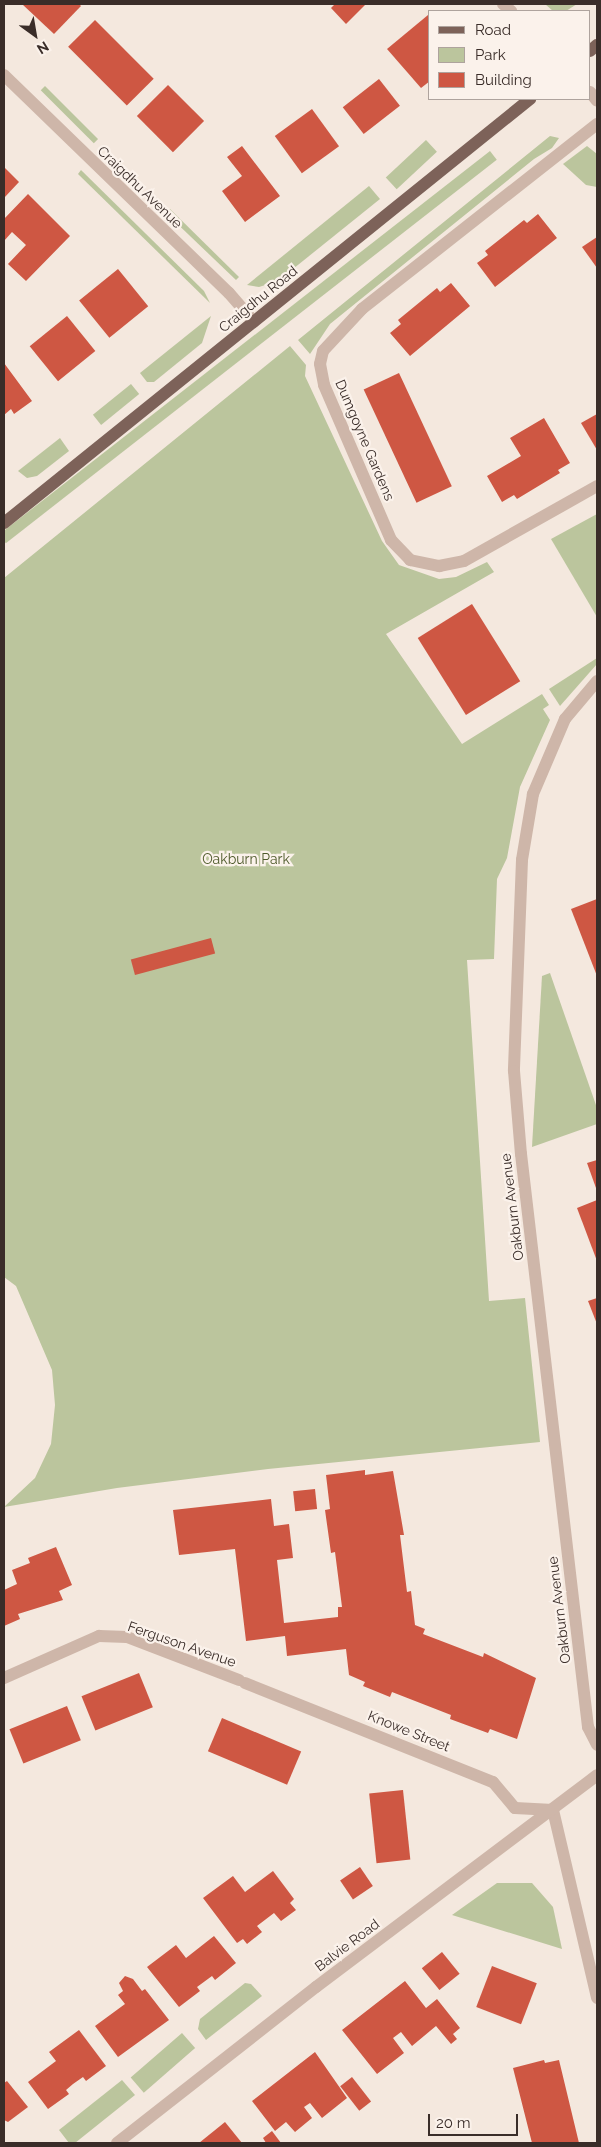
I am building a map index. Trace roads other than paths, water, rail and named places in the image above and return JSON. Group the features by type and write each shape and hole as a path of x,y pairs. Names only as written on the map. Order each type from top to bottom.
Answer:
{"main road":[{"name":"Craigdhu Road","path":"4,523 529,100"}],"street":[{"name":"Craigdhu Avenue","path":"4,75 229,293 254,322"},
{"name":"Dumgoyne Gardens","path":"597,124 362,309 323,351 320,364 324,385 391,540 410,560 439,566 464,562 597,486"},
{"name":"Oakburn Avenue","path":"597,681 564,719 533,794 522,860 514,1071 520,1154 588,1727 597,1745"},
{"name":"Ferguson Avenue","path":"4,1678 99,1636 126,1637 242,1681"},
{"name":"Knowe Street","path":"242,1681 493,1782 514,1808 553,1810"},
{"name":"Balvie Road","path":"117,2143 316,1987 597,1775"},
{"path":"553,1810 597,1998"}],"park label":[{"name":"Oakburn Park","path":"246,859"}]}
